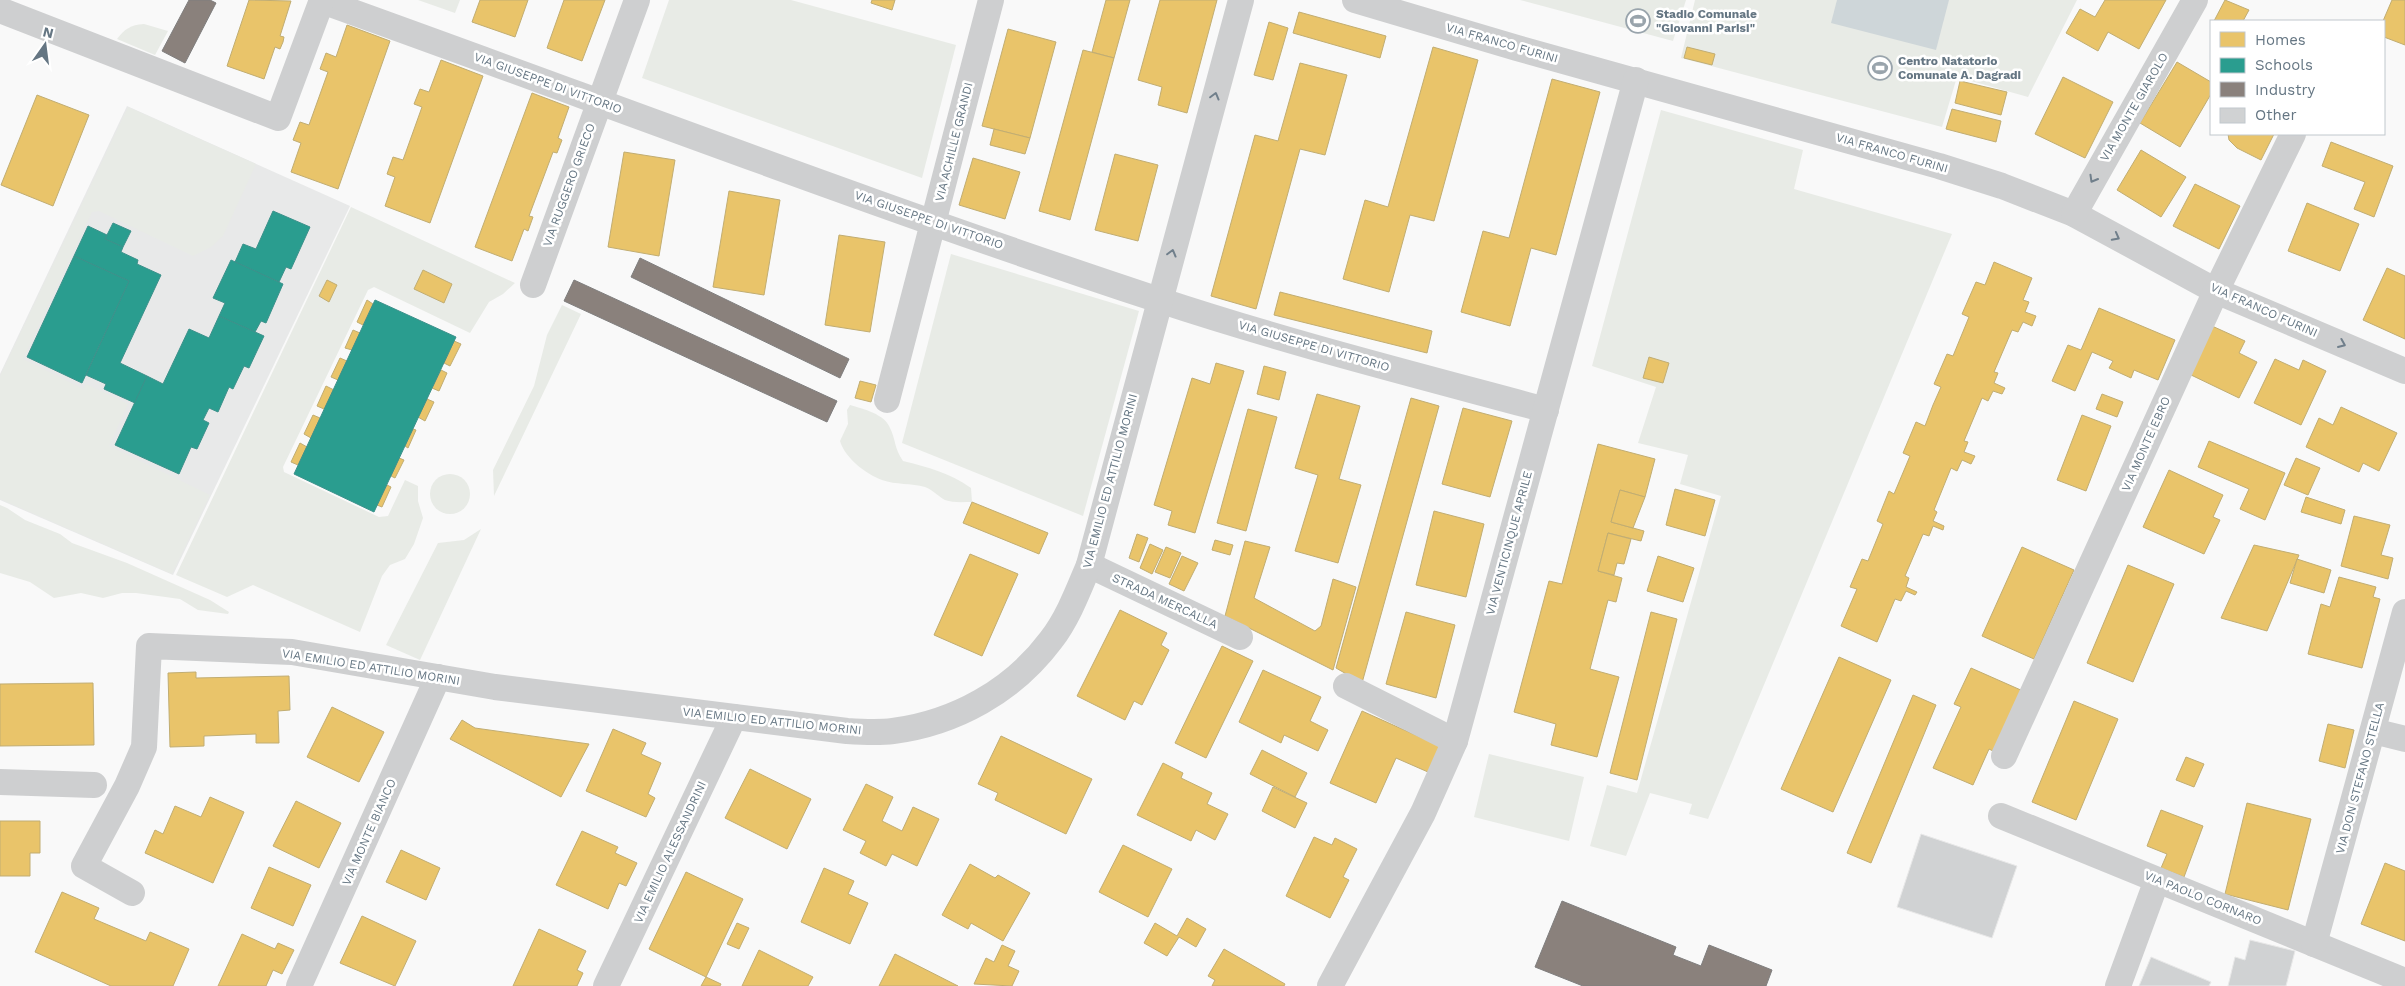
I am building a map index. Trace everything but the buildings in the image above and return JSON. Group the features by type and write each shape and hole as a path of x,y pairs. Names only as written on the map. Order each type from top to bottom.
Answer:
{"street":[{"name":"VIA GIUSEPPE DI VITTORIO","path":"322,0 707,142 1159,300 1394,369 1546,410"},
{"path":"0,10 278,118 322,0"},
{"name":"VIA RUGGERO GRIECO","path":"532,285 637,0"},
{"name":"VIA ACHILLE GRANDI","path":"886,400 990,0"},
{"name":"VIA EMILIO ED ATTILIO MORINI","path":"132,893 84,866 127,786 144,747 149,646 292,652 495,687 847,732 892,732 932,724 975,706 997,693 1030,665 1052,639 1074,600 1089,565 1241,0"},
{"name":"VIA FRANCO FURINI","path":"1355,0 1517,48 1939,166 2002,186 2074,214 2216,290 2405,371"},
{"name":"VIA MONTE GIAROLO","path":"2074,214 2195,0"},
{"name":"VIA VENTICINQUE APRILE","path":"1330,986 1423,813 1455,741 1636,80"},
{"name":"VIA MONTE EBRO","path":"2004,756 2216,290 2293,135"},
{"name":"STRADA MERCALLA","path":"1089,565 1240,637"},
{"name":"VIA DON STEFANO STELLA","path":"2314,944 2405,612"},
{"name":"VIA MONTE BIANCO","path":"300,986 438,677"},
{"path":"1346,686 1455,741"},
{"name":"VIA EMILIO ALESSANDRINI","path":"606,986 734,717"},
{"path":"2373,731 2405,739"},
{"path":"0,782 94,785"},
{"name":"VIA PAOLO CORNARO","path":"2001,816 2405,981"},
{"path":"2118,986 2157,880"}],"shaded area":[{"path":"418,0 460,0 455,13"},
{"path":"669,0 791,0 956,45 922,178 642,78"},
{"name":"Stadio Comunale \"Giovanni Parisi\"","path":"1520,0 1686,0 1673,41"},
{"name":"Centro Natatorio Comunale A. Dagradi","path":"1695,0 2077,0 2028,97 1957,77 1942,127 1681,58"},
{"path":"1837,0 1949,0 1936,50 1831,23"},
{"path":"144,24 168,31 155,55 117,39 128,28"},
{"path":"127,106 350,206 173,575 0,500 0,374"},
{"path":"128,107 256,164 223,236 211,247 193,256 99,211 92,212 23,359 83,389 86,384 128,404 109,446 210,495 172,574 0,499 0,376"},
{"path":"1661,110 1803,150 1794,189 1952,234 1708,819 1689,814 1692,804 1650,793 1626,856 1590,846 1607,785 1637,793 1721,496 1680,484 1688,455 1638,443 1656,387 1592,366"},
{"path":"351,207 515,283 503,294 489,302 470,333 374,287 368,290 283,467 284,472 379,517 388,516 405,480 418,486 418,501 423,518 414,544 405,559 390,565 382,576 360,632 253,585 227,597 176,575"},
{"path":"951,254 1139,311 1083,516 902,443"},
{"path":"562,305 581,314 494,496 493,470 534,386 547,335"},
{"path":"850,405 873,413 887,423 903,461 939,471 955,478 971,488 972,502 948,501 925,487 887,482 863,470 846,453 840,441 848,424 847,410"},
{"path":"450,474 464,480 470,494 464,508 450,514 436,508 430,494 436,480"},
{"path":"0,505 25,520 60,534 72,543 127,563 210,600 229,612 228,614 198,610 180,599 136,593 122,593 103,598 81,593 54,598 30,582 0,573"},
{"path":"481,529 420,660 386,645 438,543 464,540"},
{"path":"1489,754 1584,777 1569,841 1474,817"}],"place":[{"name":"Stadio Comunale \"Giovanni Parisi\"","path":"1638,21"},
{"name":"Centro Natatorio Comunale A. Dagradi","path":"1880,68"}]}
